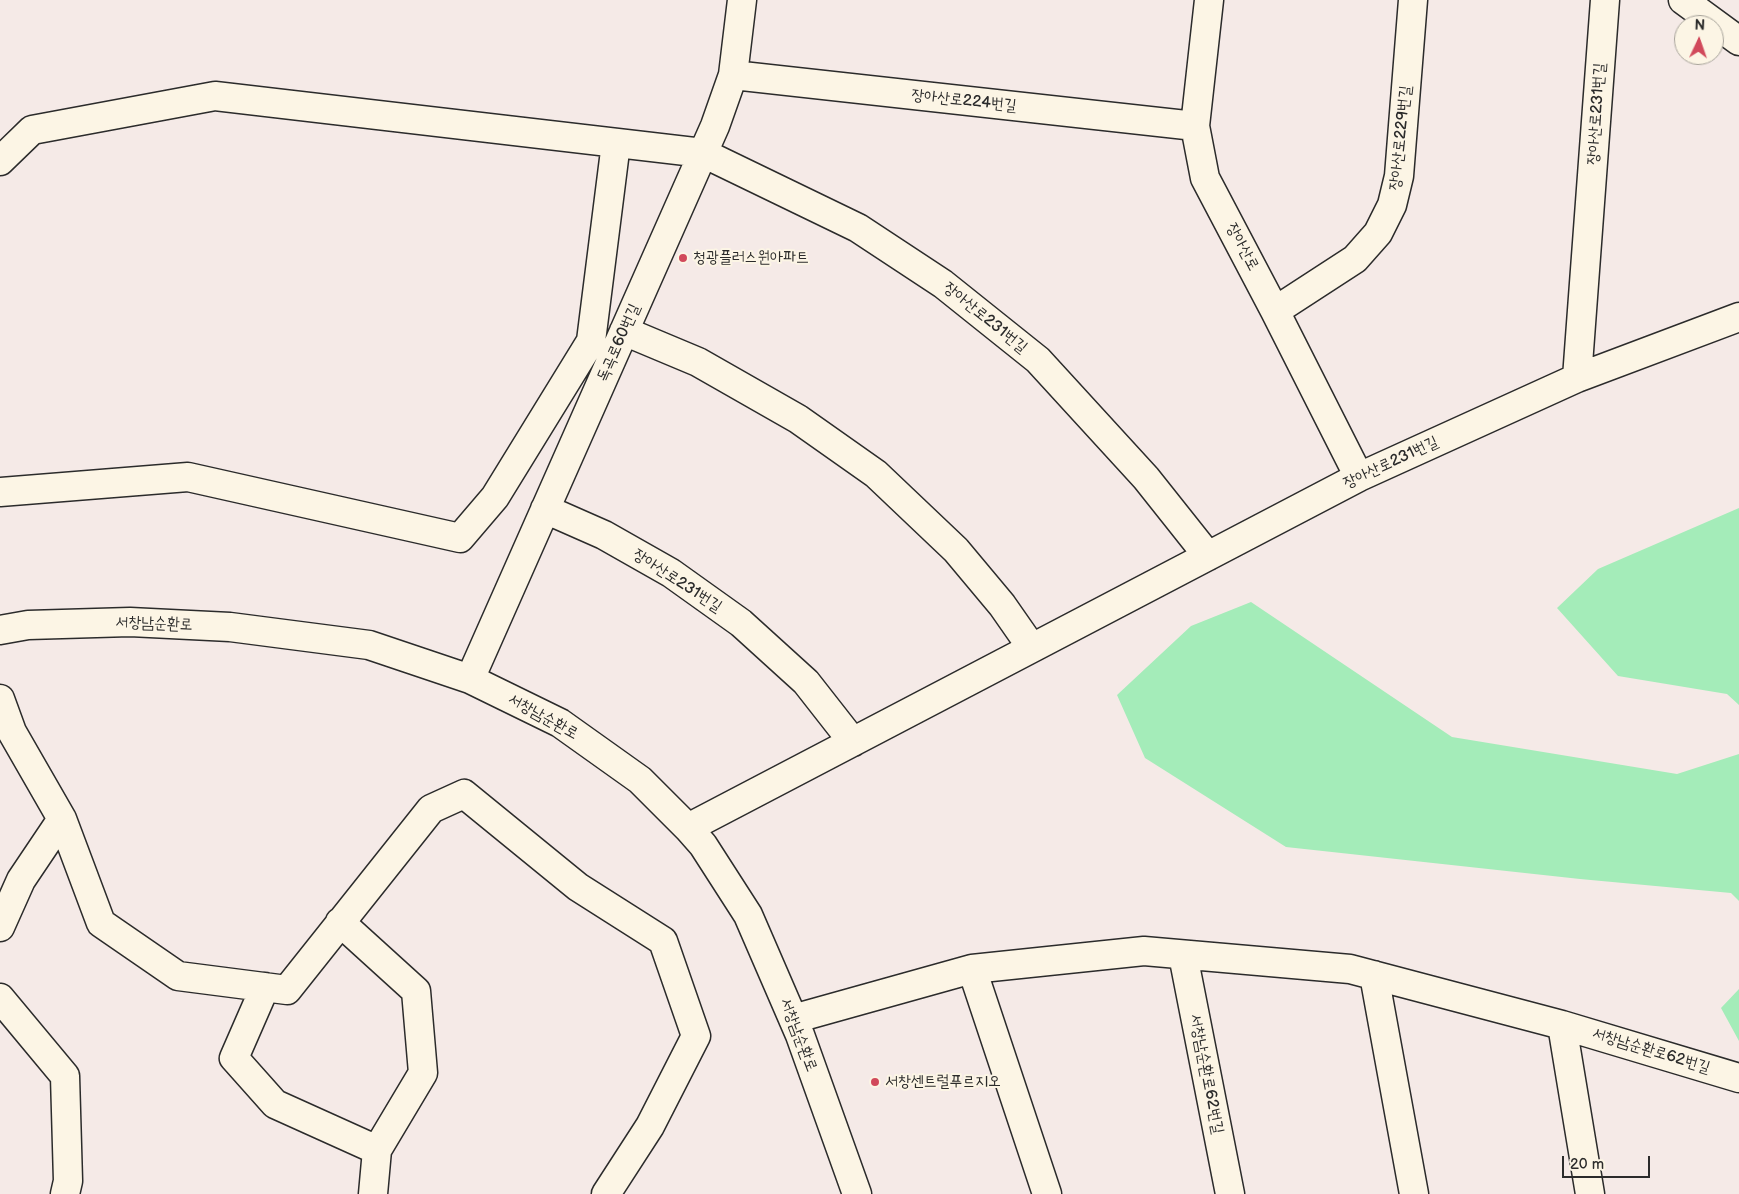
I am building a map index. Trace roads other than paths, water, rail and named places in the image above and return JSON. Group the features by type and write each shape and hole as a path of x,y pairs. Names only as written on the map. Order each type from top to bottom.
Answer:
{"street":[{"name":"독곡로60번길","path":"470,679 703,153 733,76 742,0"},
{"name":"장아산로","path":"1208,0 1195,126 1205,178 1359,477"},
{"name":"장아산로229번길","path":"1275,311 1355,259 1378,233 1392,205 1399,176 1413,0"},
{"name":"장아산로231번길","path":"1577,378 1605,0"},
{"path":"1684,0 1739,41"},
{"name":"장아산로224번길","path":"733,76 1195,126"},
{"name":"장아산로231번길","path":"0,161 32,130 215,96 703,153 858,228 943,284 1038,360 1146,478 1208,556"},
{"path":"0,492 188,477 460,538 495,496 591,342 616,143"},
{"name":"장아산로231번길","path":"688,828 1359,477 1577,378 1739,317"},
{"path":"624,331 698,362 798,420 876,474 956,550 1002,605 1032,648"},
{"name":"장아산로231번길","path":"545,509 604,535 671,573 742,623 806,682 853,742"},
{"name":"서창남순환로","path":"0,630 28,625 130,622 230,627 369,645 470,679 560,723 640,780 704,845 748,915 793,1019 857,1194"},
{"path":"0,699 12,732 62,819 101,923 178,976 287,990 431,808 464,794 578,887 663,941 696,1036 650,1126 606,1194"},
{"path":"0,927 20,880 62,819"},
{"path":"340,922 416,991 422,1073 377,1150 373,1194"},
{"name":"서창남순환로62번길","path":"793,1019 972,969 1144,950 1350,969 1562,1024 1739,1078"},
{"name":"서창남순환로62번길","path":"1183,954 1230,1194"},
{"path":"972,969 1046,1194"},
{"path":"1374,975 1414,1194"},
{"path":"265,987 234,1058 275,1104 377,1150"},
{"path":"0,998 65,1076 68,1181 65,1194"},
{"name":"서창남순환로62번길","path":"1562,1024 1590,1194"}],"place":[{"name":"청광플러스원아파트","path":"683,258"},
{"name":"서창센트럴푸르지오","path":"875,1082"}]}
